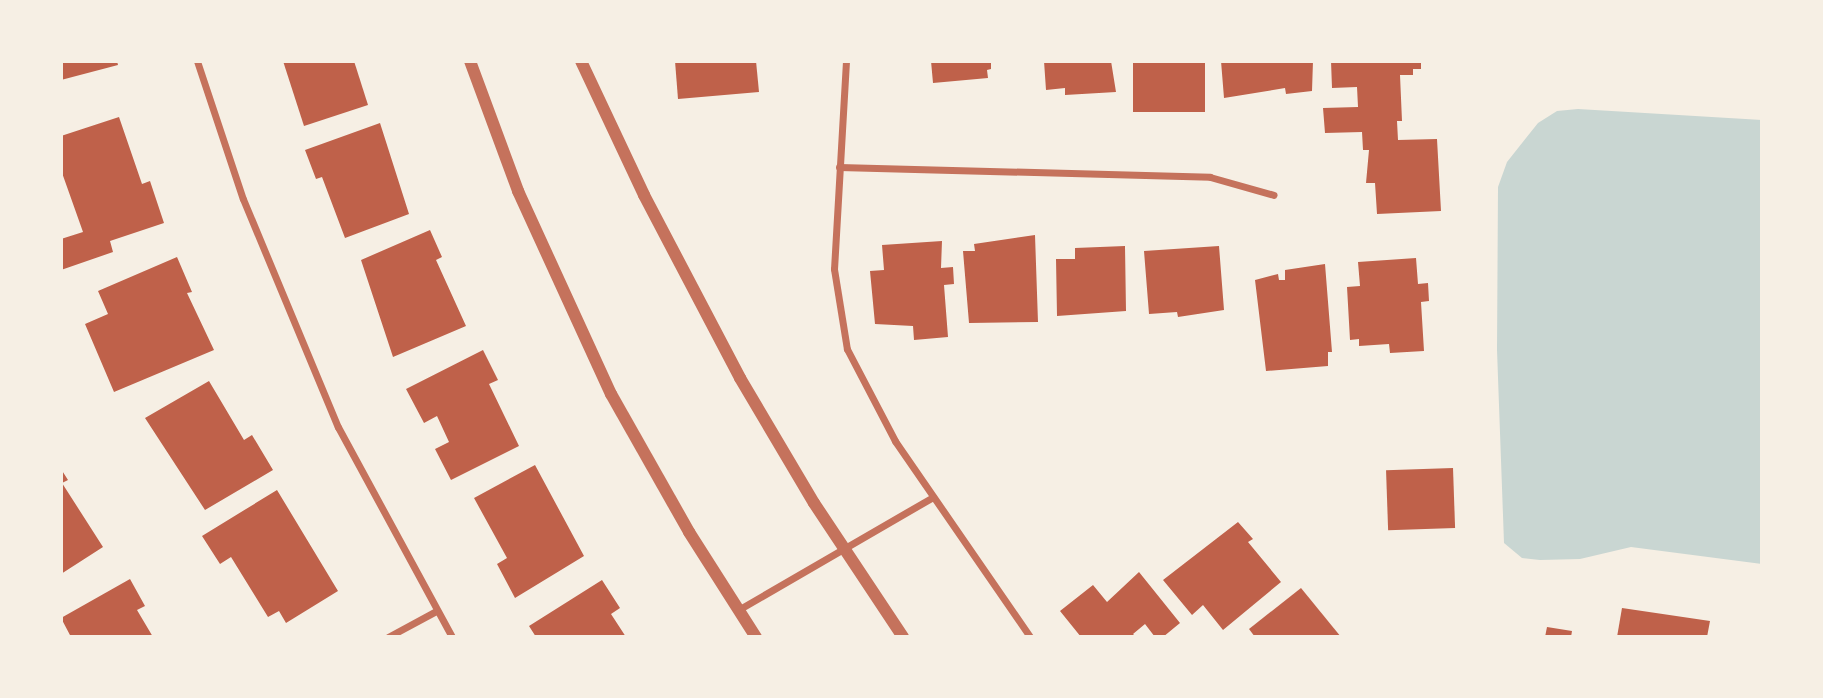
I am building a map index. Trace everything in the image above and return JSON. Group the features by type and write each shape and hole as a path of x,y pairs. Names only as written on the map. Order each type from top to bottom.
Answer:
{"street":[{"path":"197,61 243,199 338,427 452,637"},
{"path":"470,61 518,191 579,328 635,437 755,637"},
{"path":"581,61 706,316 845,550 903,637"},
{"path":"846,61 834,269 848,349 874,406 1030,637"},
{"path":"839,167 1210,177 1274,195"},
{"path":"738,610 933,497"},
{"path":"388,637 436,611"}],"shaded area":[{"path":"1578,109 1762,120 1762,564 1631,547 1580,559 1540,560 1522,558 1504,543 1497,350 1498,187 1507,162 1538,123 1557,111"}],"building":[{"path":"61,61 117,61 118,65 61,80"},
{"path":"283,61 354,61 368,105 304,126"},
{"path":"675,61 756,61 759,92 678,99"},
{"path":"931,61 991,61 991,69 987,70 988,78 933,83"},
{"path":"1044,61 1111,61 1116,92 1065,95 1065,88 1046,90"},
{"path":"1133,61 1205,61 1205,112 1133,112"},
{"path":"1221,61 1313,61 1312,91 1286,94 1285,88 1224,98"},
{"path":"1331,61 1421,61 1421,69 1413,69 1413,75 1400,75 1402,121 1397,121 1398,140 1437,139 1441,211 1377,214 1375,183 1366,183 1369,150 1363,150 1362,132 1325,133 1323,108 1358,107 1357,87 1332,88"},
{"path":"119,117 142,184 150,181 164,223 110,241 113,252 61,270 61,239 83,232 61,170 61,136"},
{"path":"380,123 409,214 345,238 322,177 316,179 305,150"},
{"path":"430,230 442,257 436,260 466,326 393,357 361,260"},
{"path":"1035,235 1038,322 969,323 963,251 975,251 974,244"},
{"path":"942,241 941,268 953,267 954,284 944,285 948,337 914,340 913,326 875,324 870,271 884,270 882,245"},
{"path":"1125,246 1126,311 1057,316 1056,259 1075,259 1075,248"},
{"path":"1219,246 1224,310 1178,317 1177,312 1149,314 1144,251"},
{"path":"177,257 192,292 187,293 214,350 114,392 85,324 108,314 98,291"},
{"path":"1416,258 1418,284 1428,283 1429,301 1421,302 1424,351 1390,353 1389,344 1359,346 1359,339 1350,340 1347,287 1360,286 1358,262"},
{"path":"1325,264 1332,352 1328,352 1328,366 1266,371 1255,280 1278,274 1279,280 1285,280 1285,270"},
{"path":"483,350 498,380 489,384 519,446 451,480 435,449 449,442 437,416 424,423 406,389"},
{"path":"209,381 244,440 252,435 273,470 205,510 145,418"},
{"path":"535,465 584,556 515,598 497,564 507,558 474,498"},
{"path":"1453,468 1455,528 1388,530 1386,470"},
{"path":"61,469 68,480 62,483 103,547 61,574"},
{"path":"277,490 338,591 286,623 279,611 268,617 231,557 220,564 202,536"},
{"path":"1238,522 1253,539 1248,542 1281,582 1223,630 1203,605 1192,615 1163,580"},
{"path":"1139,572 1180,623 1163,637 1155,637 1145,624 1133,634 1136,637 1081,637 1060,611 1093,585 1107,602"},
{"path":"130,579 145,606 137,610 153,637 71,637 61,618"},
{"path":"602,580 620,608 611,614 626,637 536,637 529,626"},
{"path":"1301,588 1341,637 1255,637 1249,629"},
{"path":"1622,608 1710,621 1707,637 1617,637"},
{"path":"1547,627 1572,631 1571,637 1545,637"}]}
